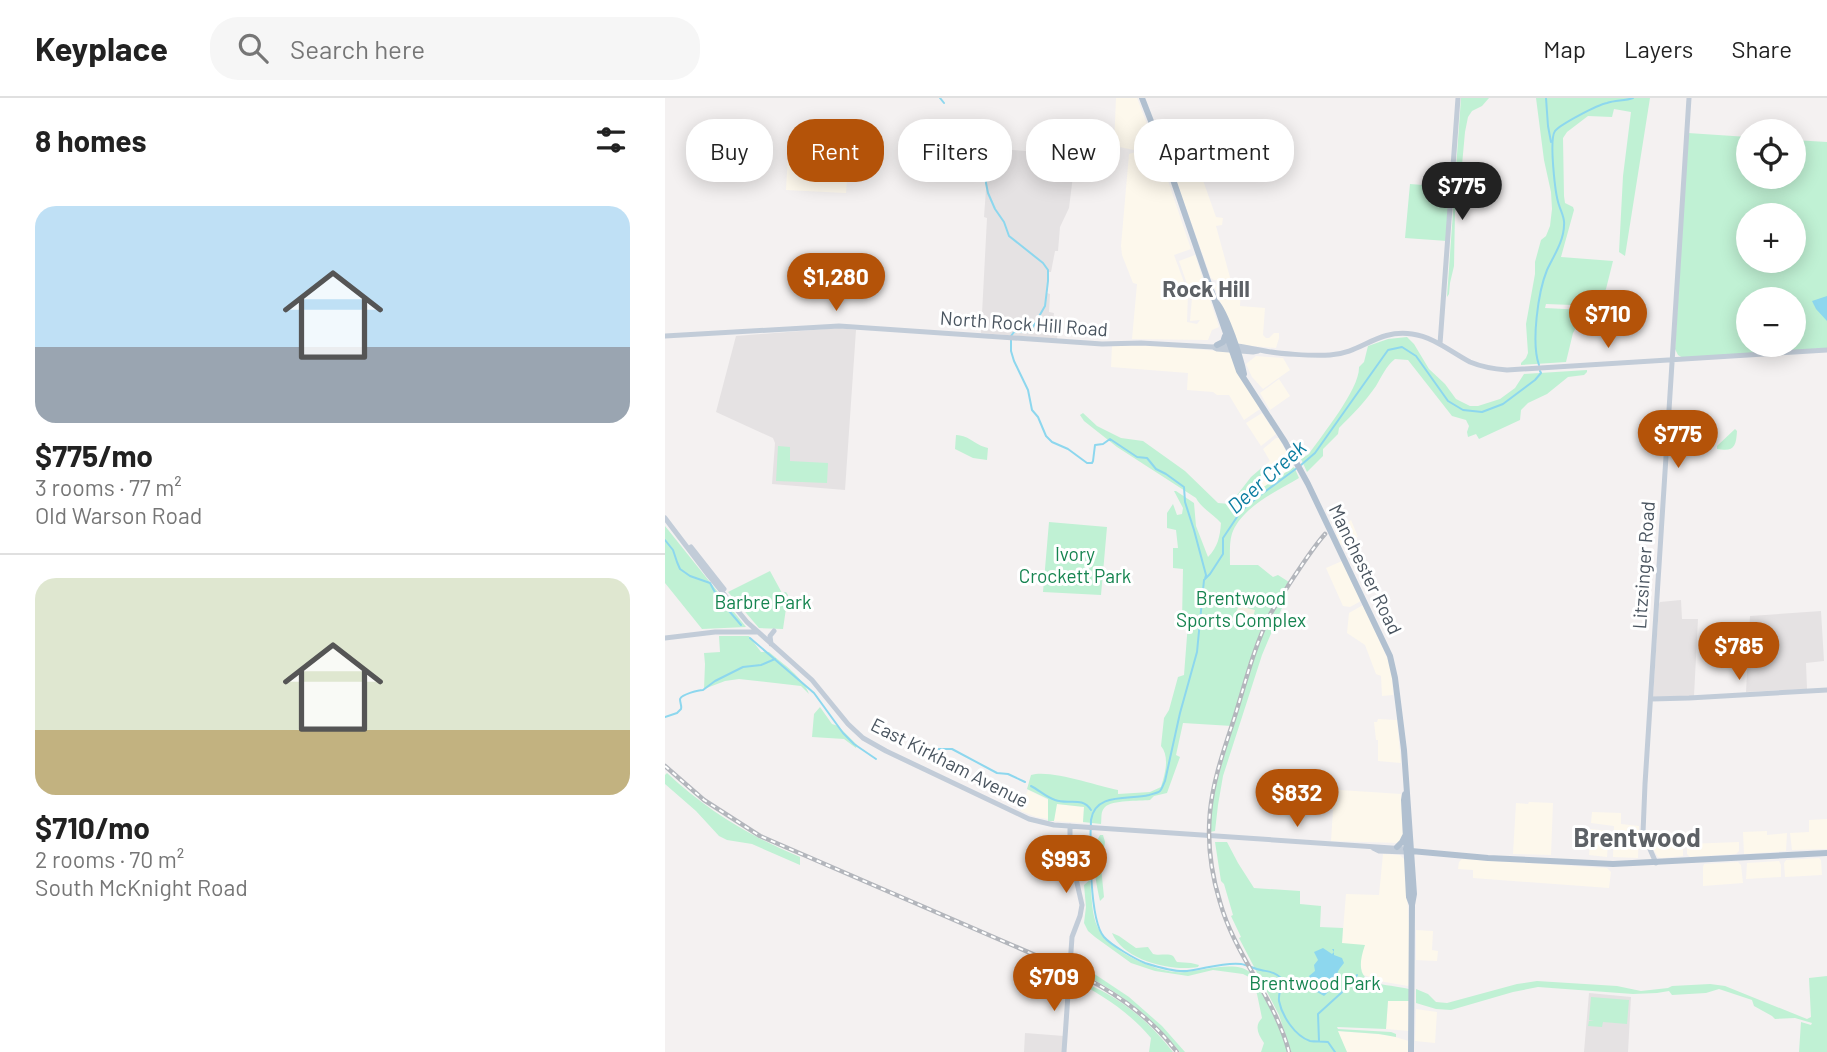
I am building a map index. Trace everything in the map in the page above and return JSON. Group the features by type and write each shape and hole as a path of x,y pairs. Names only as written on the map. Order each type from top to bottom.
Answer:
{"main road":[{"name":"Manchester Road","path":"1142,98 1226,334 1236,349 1239,371 1297,463 1392,662 1408,800 1409,897 1412,905 1411,1052"},
{"name":"Manchester Road","path":"1216,302 1220,305 1244,377"},
{"path":"1215,346 1224,341 1226,334"},
{"path":"1397,847 1408,835 1428,852"},
{"path":"1408,850 1493,858 1613,864 1827,853"}],"street":[{"path":"1440,344 1458,98"},
{"name":"Litzsinger Road","path":"1656,863 1644,837 1643,828 1689,98"},
{"name":"North Rock Hill Road","path":"665,336 839,326 1102,344 1141,343 1236,349"},
{"path":"1236,349 1329,355 1342,353 1375,338 1399,333 1421,336 1473,363 1507,370 1827,350"},
{"path":"1236,349 1260,350"},
{"name":"East Kirkham Avenue","path":"665,516 709,576 748,622 812,680 863,738 1014,812 1055,825 1373,848"},
{"path":"739,632 748,622"},
{"path":"771,643 770,636 773,631"},
{"path":"665,638 698,633 757,632"},
{"path":"1651,699 1827,690"},
{"path":"1055,825 1066,832 1070,841"},
{"path":"1064,1052 1071,940 1082,908 1070,852 1070,826"},
{"path":"1070,852 1073,834 1084,827"},
{"path":"1373,848 1380,846 1408,850"},
{"path":"1637,864 1649,856 1648,847"},
{"path":"1373,848 1379,851 1408,850"}],"shaded area":[{"path":"1116,98 1137,98 1145,119 1134,119 1134,150 1120,147 1120,119 1115,119"},
{"path":"1012,150 1026,151 1026,182 1072,182 1069,208 1060,227 1058,251 1055,251 1051,272 1048,272 1049,312 1054,313 1053,321 1059,321 1057,339 981,333 987,218 984,217 987,182 1012,182"},
{"path":"1134,152 1134,182 1168,182 1191,249 1174,255 1188,293 1187,322 1197,324 1200,320 1190,321 1192,298 1179,261 1195,255 1219,327 1212,330 1208,340 1132,339 1137,284 1133,283 1121,246 1129,154"},
{"path":"787,172 787,182 847,182 846,193 786,190"},
{"path":"1177,182 1204,182 1216,217 1223,218 1222,225 1216,226 1231,281 1211,278"},
{"path":"1214,286 1241,286 1240,306 1265,308 1263,335 1269,338 1274,333 1279,333 1276,348 1237,343"},
{"path":"839,328 856,330 845,490 772,484 775,443 773,438 716,412 736,336"},
{"path":"1149,345 1229,352 1260,409 1244,420 1229,395 1187,390 1188,373 1111,367 1112,346"},
{"path":"1256,356 1283,358 1290,370 1263,389 1252,377 1246,364"},
{"path":"1279,379 1290,396 1270,410 1260,393"},
{"path":"1262,413 1276,434 1261,446 1246,423"},
{"path":"1279,438 1294,467 1256,492 1250,485 1269,469 1266,464 1270,461 1263,449"},
{"path":"1351,520 1358,537 1341,545 1336,533"},
{"path":"1342,561 1361,601 1350,607 1343,606 1326,568"},
{"path":"1681,600 1682,619 1698,619 1694,696 1653,697 1659,604"},
{"path":"1363,605 1389,662 1393,695 1382,696 1381,676 1376,674 1365,645 1347,633 1349,613"},
{"path":"1821,611 1824,661 1806,663 1807,689 1746,692 1750,616"},
{"path":"1378,719 1397,720 1401,763 1378,761 1378,740 1374,722"},
{"path":"1325,789 1401,794 1403,834 1399,843 1331,841 1333,810 1324,809"},
{"path":"1028,790 1048,800 1048,819 1021,811 1020,807"},
{"path":"1516,803 1553,803 1551,855 1513,854"},
{"path":"1056,804 1084,807 1083,823 1054,821"},
{"path":"1592,812 1621,813 1621,824 1639,826 1638,858 1613,857 1614,826 1591,823"},
{"path":"1827,819 1827,849 1792,850 1790,833 1809,832 1809,820"},
{"path":"1591,829 1609,831 1607,857 1589,855"},
{"path":"1767,831 1767,835 1787,833 1786,851 1744,854 1743,832"},
{"path":"1667,833 1683,835 1683,856 1658,857 1648,841 1666,842"},
{"path":"1739,842 1739,851 1736,854 1690,857 1687,854 1687,844"},
{"path":"1383,854 1400,855 1405,860 1409,926 1408,986 1379,981 1362,974 1360,958 1342,943 1346,894 1379,895"},
{"path":"1819,858 1822,875 1785,877 1786,860"},
{"path":"1462,859 1607,868 1611,872 1609,888 1473,878 1473,870 1458,869"},
{"path":"1779,861 1781,877 1746,879 1747,863"},
{"path":"1738,862 1741,865 1743,883 1703,886 1704,864"},
{"path":"1416,930 1433,931 1432,950 1438,951 1437,961 1416,960"},
{"path":"1589,993 1631,997 1628,1052 1584,1052"},
{"path":"1388,1001 1410,1001 1409,1031 1386,1029"},
{"path":"1416,1009 1437,1012 1435,1043 1415,1041"},
{"path":"1337,1031 1388,1035 1409,1041 1408,1052 1347,1052"},
{"path":"1025,1033 1064,1036 1062,1052 1024,1052"}],"green space":[{"path":"1461,98 1489,98 1468,117 1455,212 1454,266 1447,297"},
{"path":"1536,98 1650,98 1625,256 1619,252 1623,176 1631,112 1614,109 1612,117 1588,116 1563,138 1565,203 1574,210 1561,257 1613,261 1606,289 1598,306 1546,304 1545,308 1585,311 1573,333 1566,362 1521,365 1528,353 1526,324 1535,262 1541,240 1550,226 1552,209"},
{"path":"1688,133 1736,136 1736,189 1806,189 1806,141 1827,142 1827,348 1806,349 1806,287 1736,287 1736,354 1683,358 1675,349"},
{"path":"1410,184 1450,189 1447,241 1405,238"},
{"path":"1407,337 1429,369 1456,399 1470,406 1500,399 1515,388 1524,374 1587,372 1584,375 1568,377 1547,394 1528,403 1521,410 1520,420 1479,439 1476,434 1468,437 1469,426 1466,420 1452,416 1408,360 1395,359 1376,386 1339,428 1338,434 1323,449 1323,456 1307,472 1301,459 1309,454 1347,399 1358,376 1359,367 1364,362 1368,346 1388,339"},
{"name":"Brentwood Sports Complex","path":"1083,413 1097,426 1121,438 1143,441 1185,471 1218,503 1230,504 1251,477 1266,464 1269,469 1250,485 1256,492 1294,467 1299,478 1253,507 1238,522 1232,535 1230,565 1258,565 1273,577 1278,575 1289,582 1277,601 1284,603 1262,655 1223,776 1215,831 1210,832 1213,797 1232,726 1183,723 1176,755 1180,757 1167,793 1154,796 1150,800 1108,805 1102,811 1101,824 1083,822 1084,807 1057,804 1054,821 1048,821 1048,799 1027,789 1031,775 1039,774 1061,776 1118,790 1118,794 1150,792 1161,787 1166,766 1161,746 1164,718 1169,710 1178,677 1184,675 1188,623 1182,621 1183,569 1173,568 1173,548 1178,548 1176,530 1167,528 1167,513 1173,504 1177,515 1182,514 1183,508 1174,491 1194,503 1196,526 1208,557 1220,532 1221,523 1196,498 1117,447 1084,421 1080,415"},
{"path":"1735,429 1735,445 1727,450 1717,449 1717,446"},
{"path":"956,435 988,448 987,460 973,458 955,449"},
{"path":"778,446 790,447 790,461 828,463 827,483 776,481"},
{"name":"Ivory Crockett Park","path":"1049,522 1107,527 1101,595 1043,592"},
{"path":"665,526 746,627 702,629 665,583"},
{"name":"Barbre Park","path":"770,571 782,593 786,592 788,595 783,629 759,628 728,592"},
{"path":"719,636 749,636 761,652 769,652 792,671 809,694 801,686 739,679 704,689 704,653 720,652"},
{"path":"820,707 832,724 838,726 857,745 856,748 844,739 812,737 814,714"},
{"path":"667,773 730,821 800,857 800,865 752,844 719,836 665,784"},
{"path":"1100,835 1103,835 1105,842 1101,867 1104,897 1100,901 1094,858"},
{"name":"Brentwood Park","path":"1215,842 1227,842 1254,888 1300,891 1300,904 1321,906 1320,927 1343,928 1342,943 1365,945 1361,969 1370,981 1409,989 1410,1001 1388,1001 1386,1029 1337,1027 1391,1032 1396,1034 1396,1037 1338,1031 1347,1052 1291,1052 1279,1015 1239,938 1241,937 1231,916 1233,915 1221,881"},
{"path":"1090,880 1093,911 1098,928 1112,945 1123,953 1162,970 1174,972 1238,967 1252,974 1288,1052 1261,1052 1264,1043 1258,1027 1262,1018 1257,994 1249,977 1213,970 1188,976 1155,971 1131,963 1088,931 1084,923 1084,885"},
{"path":"1112,933 1136,948 1148,947 1153,954 1171,955 1177,962 1199,965 1175,968 1149,962 1126,950"},
{"path":"1075,961 1129,997 1162,1026 1185,1052 1180,1052 1131,1004 1104,985 1072,968"},
{"path":"1072,975 1128,1008 1152,1028 1173,1052 1149,1052 1151,1038 1142,1028 1114,1004 1072,979"},
{"path":"1827,976 1827,1052 1799,1052 1801,1022 1812,1023 1795,1018 1775,1019 1754,1006 1752,1000 1719,989 1706,993 1672,995 1669,991 1633,994 1538,987 1451,1010 1416,1003 1416,989 1428,994 1436,1002 1447,1003 1537,981 1617,986 1641,991 1710,984 1725,986 1807,1019 1811,1017 1809,978"},
{"path":"1591,997 1629,1000 1627,1024 1603,1022 1602,1027 1588,1026 1589,1021 1594,1021 1589,1020"}],"sand":[{"path":"1239,606 1255,610 1250,627 1237,623 1235,614"}],"water":[{"path":"1827,296 1827,321 1812,301"},
{"path":"1323,948 1332,954 1334,952 1344,963 1338,972 1338,983 1324,996 1317,992 1309,976 1315,971 1314,965 1318,960 1314,952"}],"waterway":[{"path":"940,98 944,103"},
{"path":"1546,98 1551,142"},
{"name":"Deer Creek","path":"1539,365 1536,344 1538,304 1547,270 1564,231 1554,179 1553,136 1559,128 1596,107 1633,98"},
{"path":"986,182 988,193 1009,236 1048,270 1045,306 1030,332 1014,332 1011,336 1014,361 1028,390 1032,410 1046,436 1087,463 1093,461 1095,445 1110,439 1137,457 1147,458 1156,469 1184,487 1185,502 1205,579"},
{"name":"Deer Creek","path":"1301,465 1315,453 1388,350 1402,347 1416,356 1448,401 1463,410 1482,412 1503,404 1535,380 1540,371"},
{"name":"Deer Creek","path":"1297,468 1241,511 1223,538 1223,554 1204,580 1197,652 1165,781 1158,792 1106,801 1094,811 1091,820 1091,881 1099,928 1112,944 1145,963 1171,970 1187,971 1234,964 1274,973 1281,978 1279,1001 1290,1025 1299,1035 1310,1041 1328,1042 1335,1052"},
{"path":"665,540 673,550 680,569 690,576 710,583 718,598 741,625"},
{"path":"750,638 814,693 843,733 876,759"},
{"path":"665,717 681,709 680,699 684,695 703,690 743,667 761,665 775,659"},
{"path":"920,757 938,749 952,749 997,773 1008,774 1025,782"},
{"path":"1031,786 1052,799 1084,803 1091,810"},
{"path":"1319,1041 1318,1014 1351,984 1357,975"}],"railway":[{"path":"1289,1052 1283,1032 1235,941 1220,902 1211,858 1210,812 1219,765 1260,639 1275,606 1325,534"},
{"path":"665,766 704,800 760,836 1097,984 1153,1025 1177,1052"}],"district":[{"name":"Rock Hill","path":"1206,288"},
{"name":"Brentwood","path":"1637,836"}]}
